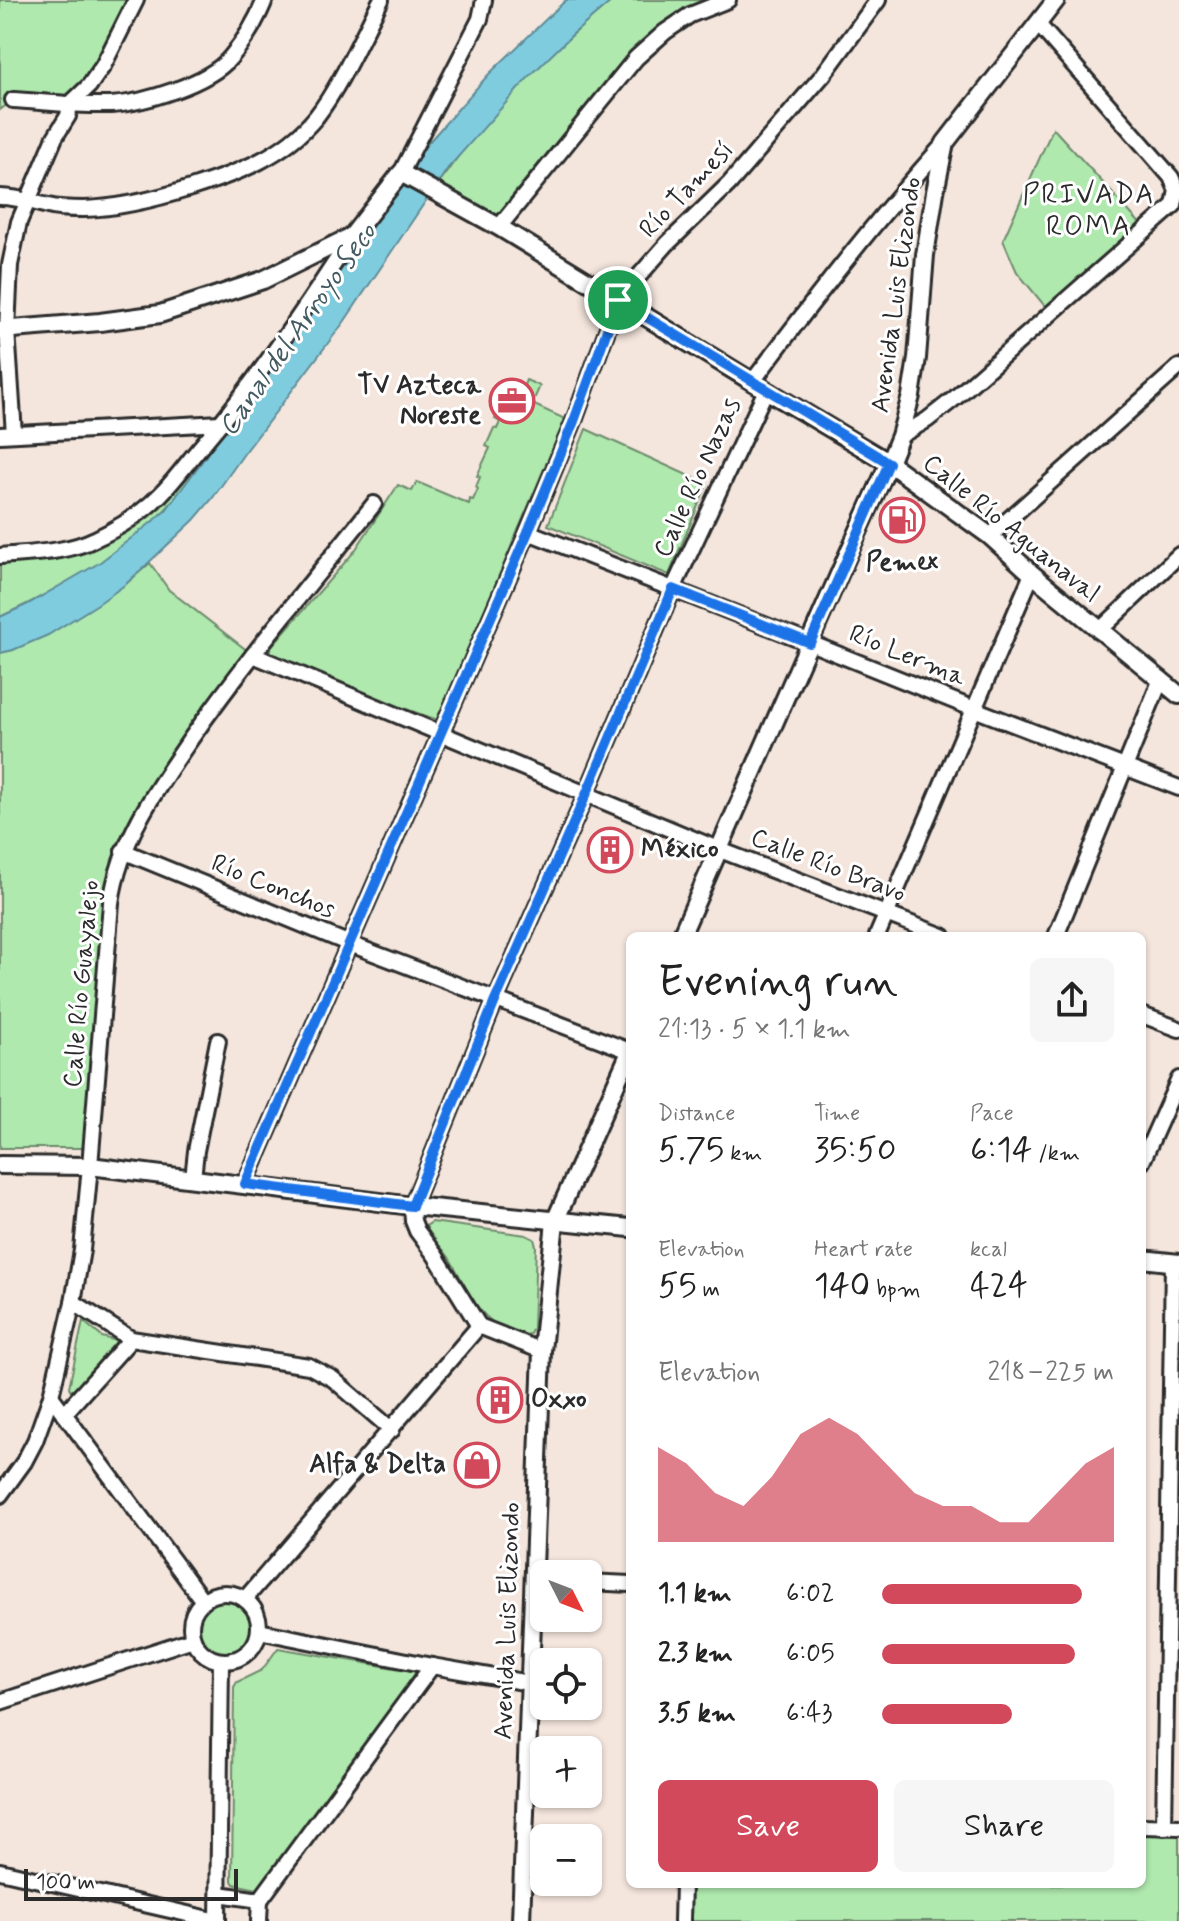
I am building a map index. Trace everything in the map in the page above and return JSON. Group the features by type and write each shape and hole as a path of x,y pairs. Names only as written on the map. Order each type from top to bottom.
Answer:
{"street":[{"path":"136,0 103,66 89,86 70,104 68,116 55,137 19,222 10,265 4,330 7,435 221,423"},
{"path":"13,100 114,105 179,89 207,77 230,59 265,0"},
{"path":"0,197 81,209 114,207 164,196 236,173 299,136 329,100 381,0"},
{"path":"0,556 79,546 95,540 124,523 160,495 221,423 352,236 404,175 480,19 484,0"},
{"path":"499,227 636,58 690,15 728,0"},
{"name":"Río Tamesí","path":"245,1184 528,532 574,421 618,300 667,244 729,184 823,75 878,0"},
{"name":"Calle Río Nazas","path":"412,1206 495,1001 759,386 816,296 892,202 945,143 1056,0"},
{"path":"900,436 955,398 1174,205 1177,190 1171,177 1038,24"},
{"name":"Avenida Luis Elizondo","path":"683,932 900,436 915,371 925,255 945,143"},
{"name":"Calle Río Aguanaval","path":"404,175 499,227 889,463 990,536 1099,631 1179,695"},
{"path":"4,330 160,314 263,280 352,236"},
{"path":"990,536 1179,367"},
{"name":"Calle Río Guayalejo","path":"0,1495 30,1451 51,1396 73,1302 82,1250 90,1166 111,903 123,851 147,805 223,692 374,504"},
{"name":"Río Lerma","path":"528,532 1179,788"},
{"path":"1099,631 1179,555"},
{"path":"879,932 1032,574"},
{"name":"Calle Río Bravo","path":"253,655 720,850 933,932"},
{"path":"1058,932 1161,679"},
{"name":"Río Conchos","path":"123,851 350,944 626,1050"},
{"path":"1146,1017 1179,1029"},
{"path":"193,1178 218,1041"},
{"name":"Avenida Luis Elizondo","path":"538,1560 542,1351 555,1221 626,1061"},
{"path":"1146,1153 1179,1079"},
{"path":"0,1165 90,1166 412,1206 626,1228"},
{"path":"412,1206 417,1231 479,1326 542,1351"},
{"path":"1146,1259 1176,1263 1171,1827 1146,1826"},
{"path":"73,1302 131,1339 309,1366 333,1379 392,1430"},
{"path":"245,1599 479,1326"},
{"path":"64,1414 131,1339"},
{"path":"51,1396 203,1601"},
{"path":"602,1583 626,1584"},
{"path":"231,1593 245,1599 258,1619 259,1631 252,1646 234,1660 209,1658 199,1650 193,1639 191,1625 194,1612 203,1601 216,1594 231,1593"},
{"path":"259,1631 529,1683"},
{"name":"Avenida Luis Elizondo","path":"521,1921 533,1632"},
{"path":"0,1702 193,1639"},
{"path":"0,1871 218,1921 221,1661"},
{"path":"259,1921 260,1900 432,1666"},
{"path":"682,1921 683,1888"},
{"path":"219,1894 260,1900"}],"green space":[{"path":"0,0 136,0 114,47 70,104 13,100 0,110"},
{"path":"613,0 728,0 665,32 499,227 434,191 472,139 516,89"},
{"path":"1053,128 1144,228 1048,310 1017,272 1003,240"},
{"path":"526,380 540,386 532,404 565,419 438,720 353,691 270,656 270,648 354,552 398,485 412,491 417,482 469,504 470,499 473,500 480,477 477,476 490,448 486,446 500,422 495,419 503,399 521,392"},
{"path":"586,429 707,484 669,575 548,525"},
{"path":"221,432 179,494 145,529 86,571 0,617 0,556 61,549 133,518"},
{"path":"150,563 169,590 253,655 123,851 84,1148 0,1148 0,653 13,650 126,584"},
{"path":"432,1222 526,1235 534,1239 533,1328 530,1334 518,1335 506,1330 478,1308 448,1256 432,1238 426,1226"},
{"path":"83,1321 102,1337 117,1341 71,1391 69,1387"},
{"path":"225,1593 249,1603 259,1627 249,1651 225,1661 201,1651 191,1627 201,1603"},
{"path":"278,1648 424,1673 265,1883 257,1889 232,1881 234,1687 237,1682 262,1670"},
{"path":"1146,1827 1179,1828 1179,1921 682,1921 683,1888 1146,1888"}],"water":[{"path":"566,0 613,0 527,79 448,168 344,322 194,520 126,584 98,604 48,635 0,653 0,617 99,563 166,510 302,326 370,223 428,143 489,74"}],"place":[{"name":"TV Azteca Noreste","path":"512,401"},
{"name":"Pemex","path":"902,520"},
{"name":"México","path":"610,850"},
{"name":"Oxxo","path":"500,1400"},
{"name":"Alfa & Delta","path":"477,1465"}],"district":[{"name":"PRIVADA ROMA","path":"1089,211"}],"route":[{"path":"618,300 889,463 810,643 673,589 495,1001 412,1206 245,1184 528,532 574,421 618,300"}],"water label":[{"name":"Canal del Arroyo Seco","path":"298,330"}]}
